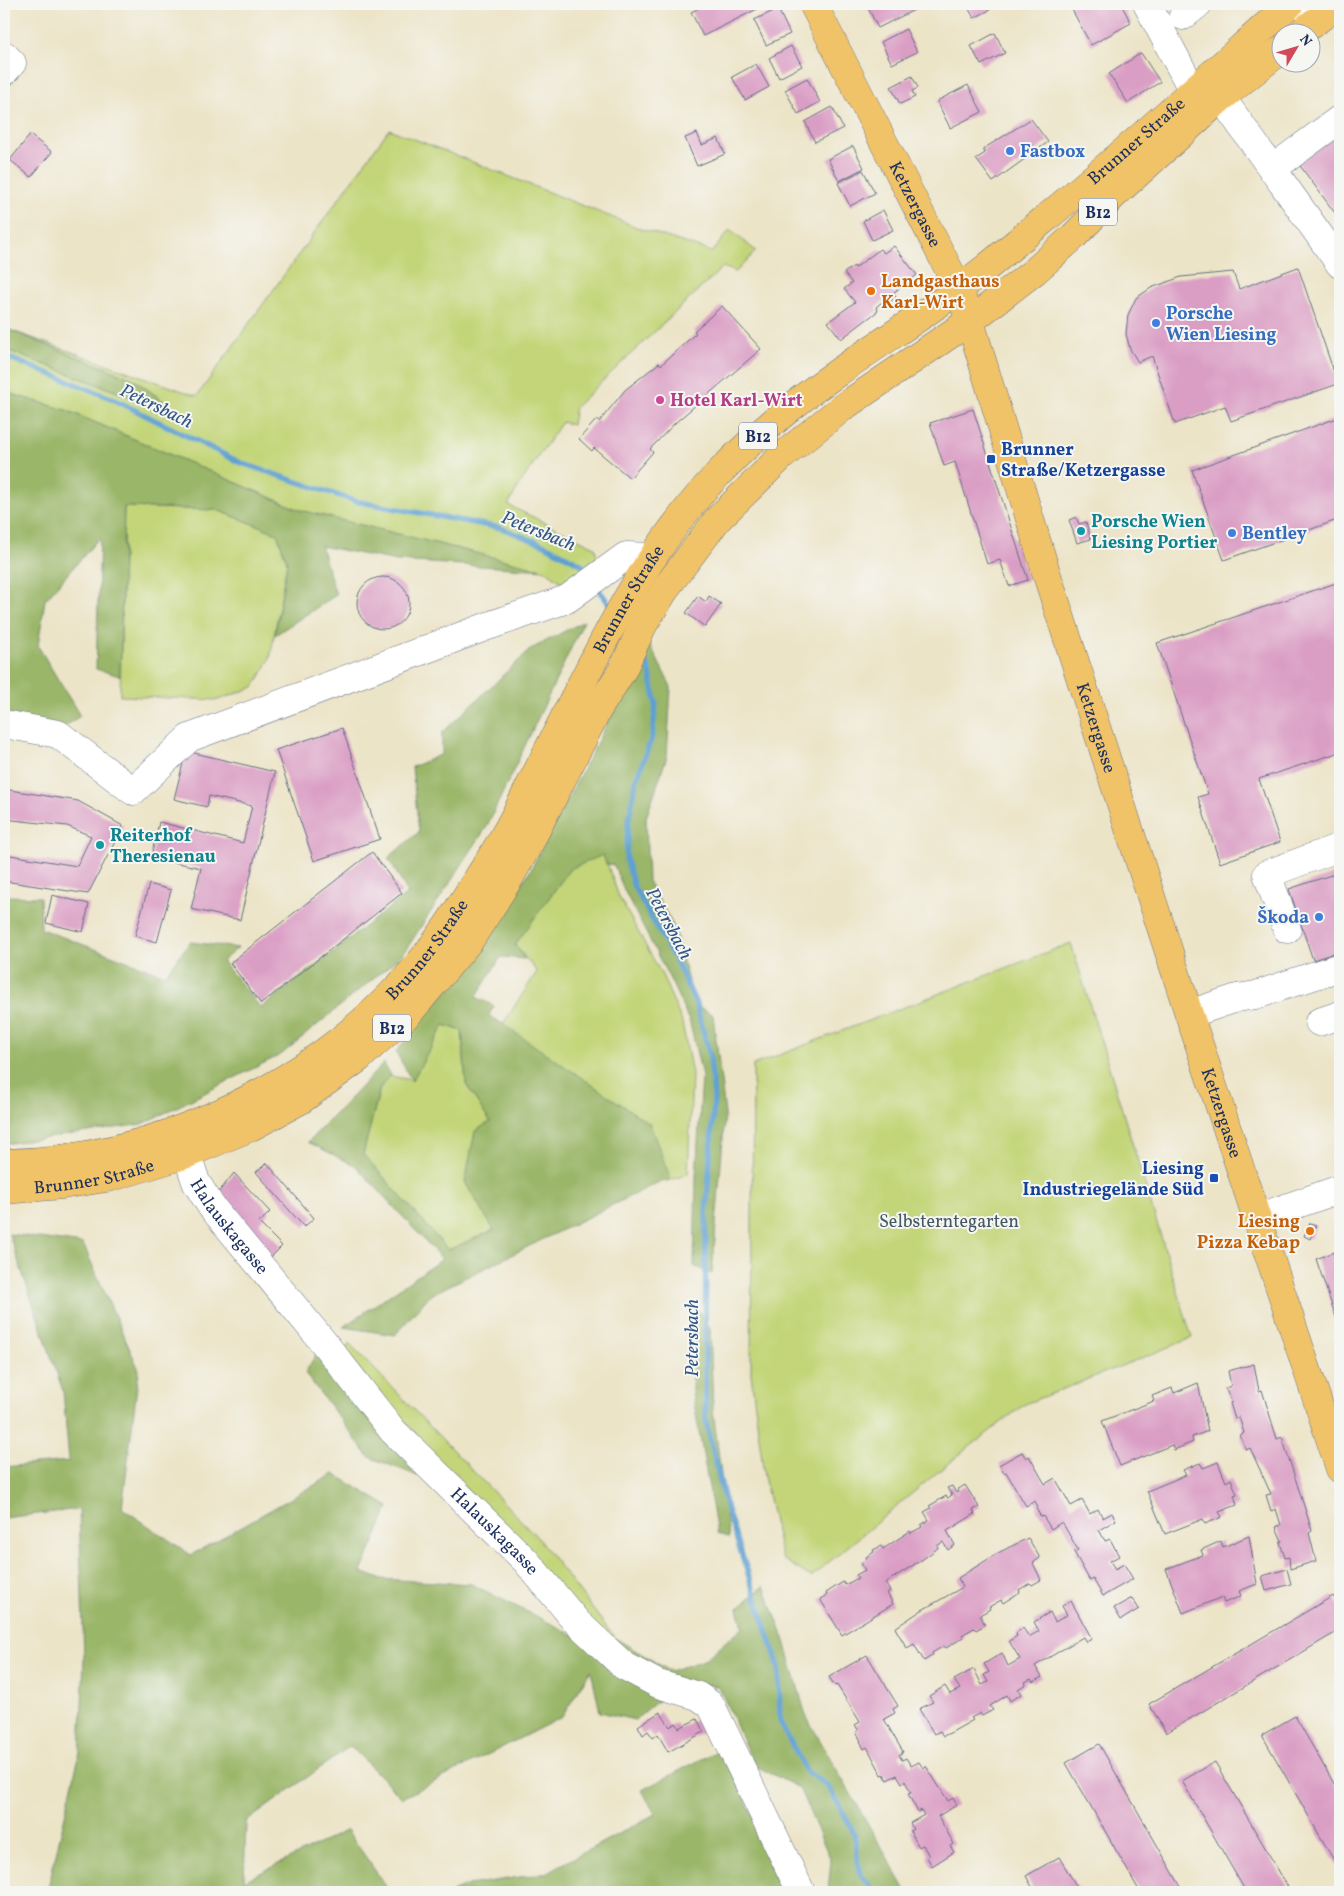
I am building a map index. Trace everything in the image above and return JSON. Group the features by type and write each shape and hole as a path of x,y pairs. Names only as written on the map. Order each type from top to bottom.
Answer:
{"main road":[{"name":"Ketzergasse","path":"813,4 959,289 1046,572 1188,1014 1258,1218 1340,1469"},
{"name":"Brunner Straße","path":"4,1190 62,1185 112,1177 187,1154 251,1127 301,1100 359,1058 408,1014 470,940 507,882 530,842 598,709 623,669 643,625 668,585 702,539 733,502 798,442 852,400 970,321 1035,271 1068,242 1113,196 1207,89 1290,4"},
{"path":"1307,19 1339,4"},
{"name":"Brunner Straße","path":"4,1164 40,1161 120,1148 202,1120 236,1106 279,1083 365,1020 402,983 438,940 506,834 625,600 653,557 690,507 722,469 836,365 959,289 1207,89 1272,54"}],"street":[{"path":"1147,4 1207,89 1272,168 1340,264"},
{"path":"4,55 12,62 4,72"},
{"path":"1272,168 1340,119"},
{"path":"4,724 58,734 133,792 189,738 488,626 567,600 626,556 653,557"},
{"path":"1287,929 1267,874 1340,847"},
{"path":"1188,1014 1237,998 1256,996 1340,967"},
{"name":"Halauskagasse","path":"187,1154 196,1182 212,1206 392,1430 526,1561 577,1622 617,1660 624,1666 658,1684 698,1696 711,1705 801,1892"},
{"path":"1258,1218 1340,1189"}],"green space":[{"path":"389,129 639,228 712,252 730,230 756,251 736,272 723,267 575,407 572,425 562,422 521,482 508,505 595,547 597,557 564,584 545,570 300,510 66,410 4,392 4,349 133,398 156,411 172,407 133,379 4,328 197,396"},
{"path":"4,328 133,379 173,408 156,411 133,398 4,349"},
{"path":"4,392 66,410 300,510 545,570 397,561 321,546 336,595 275,635 287,562 277,533 217,510 124,507 120,676 96,669 100,537 45,600 38,646 80,716 41,743 4,736"},
{"path":"124,507 217,510 277,533 287,562 270,659 254,687 218,700 120,696"},
{"path":"584,621 486,828 403,954 282,1054 143,1124 4,1144 4,896 40,897 41,929 165,975 190,942 238,948 222,961 261,1008 408,893 388,858 419,832 412,767 442,754 442,733 531,649"},
{"path":"649,643 671,687 667,756 646,818 648,881 674,927 694,1004 713,1015 725,1114 712,1274 694,1266 696,1177 702,1076 690,1023 671,981 624,890 614,865 606,864 603,855 570,869 515,945 525,959 501,957 476,997 494,1006 489,1015 650,1124 671,1180 657,1183 430,1295 395,1335 343,1327 442,1259 356,1166 308,1142 384,1063 390,1076 380,1088 363,1154 448,1250 494,1230 465,1182 475,1131 490,1122 466,1084 462,1031 444,1025 412,1081 396,1052 485,942 531,869"},
{"path":"577,806 604,855 619,897 662,975 682,1022 692,1074 688,1174 671,1180 577,1120 503,1024 537,972 515,945"},
{"name":"Selbsterntegarten","path":"1071,943 1192,1338 1025,1404 950,1462 811,1577 782,1559 764,1476 751,1374 753,1065"},
{"path":"444,1025 462,1031 466,1084 490,1122 465,1182 494,1230 448,1250 363,1154 380,1088 390,1076 412,1080"},
{"path":"9,1234 83,1244 139,1370 122,1508 191,1555 334,1474 389,1507 361,1572 380,1579 471,1584 582,1639 661,1698 635,1720 600,1712 591,1670 562,1717 402,1798 350,1746 246,1822 244,1881 347,1830 390,1892 47,1892 80,1752 84,1659 79,1509 4,1518 4,1467 69,1461 63,1391"},
{"path":"694,1304 710,1328 713,1410 729,1538 717,1533 692,1392"},
{"path":"349,1343 537,1537 615,1638 623,1658 436,1457 345,1353"},
{"path":"319,1349 418,1476 369,1457 305,1373"},
{"path":"764,1586 784,1638 806,1716 907,1892 828,1892 831,1860 799,1788 754,1765 719,1687 665,1677 623,1658 615,1638 670,1671 704,1660 743,1627 738,1608"},
{"path":"721,1749 790,1892 452,1892 468,1885 546,1873 655,1814 642,1790"}],"building":[{"path":"707,4 767,4 703,36 691,12"},
{"path":"866,4 916,4 918,8 878,28"},
{"path":"966,4 986,4 990,10 974,18"},
{"path":"1074,4 1121,4 1131,23 1091,45 1070,6"},
{"path":"778,9 790,34 766,45 754,20"},
{"path":"906,29 917,52 892,64 881,42"},
{"path":"995,33 1005,53 981,65 971,46"},
{"path":"791,46 802,66 779,78 769,58"},
{"path":"1141,53 1160,82 1128,103 1109,74"},
{"path":"756,64 769,87 745,100 732,77"},
{"path":"912,76 918,88 912,91 915,97 900,104 891,87"},
{"path":"807,78 820,102 798,114 785,90"},
{"path":"968,85 982,112 950,128 937,101"},
{"path":"832,107 843,128 815,142 805,122"},
{"name":"Fastbox","path":"1031,119 1048,142 993,182 976,159 985,153 983,149"},
{"path":"1340,132 1340,209 1335,213 1298,163"},
{"path":"697,133 702,145 718,138 725,154 697,166 685,138"},
{"path":"30,135 52,152 31,177 10,160"},
{"path":"853,146 864,168 839,181 828,159"},
{"path":"863,170 875,193 850,206 838,183"},
{"path":"883,210 893,230 872,240 863,221"},
{"name":"Landgasthaus Karl-Wirt","path":"894,246 917,275 893,293 896,297 890,302 887,298 876,307 878,311 841,339 828,322 855,302 844,289 852,283 844,273 854,266 855,268 880,249 884,253"},
{"path":"1298,267 1338,384 1231,421 1225,406 1175,424 1152,356 1138,362 1130,349 1126,334 1128,315 1136,298 1151,288 1181,277 1233,272 1239,289"},
{"name":"Hotel Karl-Wirt","path":"722,306 761,349 675,423 650,449 653,452 630,478 594,448 592,451 579,439 597,419 599,422 625,390 659,363 661,365"},
{"path":"973,409 1028,580 1009,586 1000,560 987,564 955,462 944,466 930,423"},
{"path":"1340,417 1340,519 1224,560 1192,470"},
{"name":"Porsche Wien Liesing Portier","path":"1076,517 1079,524 1086,522 1091,539 1077,543 1069,520"},
{"path":"378,577 388,577 402,584 409,598 409,608 402,622 388,629 378,629 368,625 361,618 357,608 357,598 361,588 368,581"},
{"path":"1339,582 1340,752 1259,779 1280,842 1220,863 1198,797 1208,794 1157,643"},
{"path":"698,596 706,602 709,596 721,604 705,627 686,613"},
{"path":"342,728 380,839 314,861 276,750"},
{"path":"186,751 275,772 240,920 191,909 201,868 151,857 159,822 243,843 252,806 209,796 207,807 174,799"},
{"name":"Reiterhof Theresienau","path":"4,789 78,801 123,826 88,894 4,881 4,854 77,866 91,836 67,826 4,819"},
{"path":"372,852 402,893 261,1004 230,963"},
{"path":"1340,872 1340,951 1313,960 1289,889"},
{"path":"149,884 171,890 157,942 135,936"},
{"path":"52,895 89,904 83,932 46,923"},
{"path":"267,1163 314,1218 304,1227 256,1172"},
{"path":"234,1173 270,1212 259,1223 282,1246 271,1257 214,1198"},
{"name":"Liesing Pizza Kebap","path":"1310,1223 1316,1225 1310,1239 1304,1236"},
{"path":"1340,1250 1340,1329 1316,1259"},
{"path":"1254,1364 1259,1391 1262,1390 1277,1439 1282,1437 1312,1531 1309,1533 1316,1561 1290,1569 1289,1557 1285,1558 1280,1542 1282,1541 1276,1527 1281,1525 1276,1509 1271,1511 1266,1495 1271,1494 1250,1448 1246,1450 1240,1435 1244,1433 1239,1417 1235,1419 1230,1403 1232,1402 1225,1388 1231,1386 1228,1371"},
{"path":"1198,1383 1208,1431 1192,1437 1193,1442 1174,1450 1172,1445 1120,1466 1102,1421 1154,1401 1152,1396 1172,1388 1174,1393"},
{"path":"1022,1452 1026,1458 1029,1456 1045,1484 1055,1478 1071,1506 1082,1500 1090,1514 1098,1509 1103,1518 1112,1513 1116,1520 1099,1530 1105,1541 1110,1539 1119,1556 1110,1561 1115,1569 1124,1564 1133,1579 1103,1596 1093,1579 1090,1581 1074,1552 1078,1550 1062,1522 1051,1529 1043,1516 1041,1517 1036,1508 1038,1507 1035,1501 1026,1506 1006,1472 1004,1473 999,1465"},
{"path":"1218,1462 1226,1482 1231,1479 1237,1494 1234,1495 1237,1505 1219,1512 1222,1517 1205,1524 1203,1519 1165,1534 1147,1491 1186,1475 1183,1470 1200,1463 1203,1468"},
{"path":"965,1485 979,1507 973,1510 975,1514 947,1531 955,1545 948,1550 943,1542 923,1559 885,1583 890,1591 887,1593 893,1604 842,1635 820,1599 843,1582 845,1585 858,1578 856,1575 865,1570 861,1563 874,1552 873,1550 881,1546 883,1549 910,1531 911,1533 922,1527 921,1525 929,1520 924,1512 931,1508 929,1506 946,1496 948,1498 952,1495 947,1488 952,1486 956,1493 958,1492 957,1490"},
{"path":"1249,1536 1257,1584 1239,1591 1241,1596 1224,1603 1222,1597 1183,1613 1166,1569 1203,1555 1201,1550 1221,1541 1223,1547"},
{"path":"1028,1538 1040,1558 1033,1563 1041,1580 1032,1585 1030,1583 1003,1603 1001,1600 989,1607 990,1609 980,1615 985,1625 976,1630 974,1628 962,1635 964,1637 946,1648 944,1646 932,1653 933,1655 924,1661 914,1644 907,1648 895,1628 963,1587 958,1578 998,1553"},
{"path":"1287,1569 1291,1584 1266,1591 1262,1576"},
{"path":"1333,1596 1340,1607 1340,1630 1166,1733 1149,1704"},
{"path":"1132,1598 1139,1609 1121,1620 1114,1608"},
{"path":"1071,1601 1092,1639 1086,1642 1083,1637 1035,1666 1042,1677 1033,1682 1031,1679 1025,1682 1026,1684 1018,1689 1021,1694 1010,1701 1007,1695 990,1706 993,1710 982,1716 980,1713 971,1718 973,1720 943,1736 940,1731 934,1734 919,1709 933,1702 929,1696 945,1686 950,1694 960,1689 954,1680 974,1669 982,1685 988,1682 984,1675 989,1672 984,1664 1002,1653 1008,1666 1020,1659 1009,1641 1017,1636 1016,1633 1023,1628 1029,1637 1039,1631 1034,1622 1050,1612 1055,1622 1067,1615 1062,1606"},
{"path":"867,1655 898,1706 893,1709 895,1713 884,1719 903,1752 899,1755 902,1760 906,1758 911,1766 919,1762 923,1768 926,1766 948,1801 953,1798 957,1805 938,1816 954,1844 950,1846 954,1852 932,1866 923,1845 919,1847 910,1831 913,1829 910,1823 924,1815 921,1810 918,1812 908,1794 911,1793 905,1781 902,1783 897,1775 887,1780 884,1774 882,1775 867,1747 864,1749 856,1732 859,1731 855,1725 860,1722 837,1685 835,1686 829,1677"},
{"path":"660,1712 670,1727 676,1723 679,1728 697,1719 704,1732 668,1752 658,1734 653,1738 648,1731 643,1735 638,1726"},
{"path":"1295,1716 1340,1794 1340,1871 1262,1735"},
{"path":"1099,1744 1184,1892 1140,1892 1066,1763"},
{"path":"1215,1762 1291,1892 1246,1892 1182,1781"},
{"path":"1059,1857 1080,1892 1035,1892 1026,1876"}],"waterway":[{"name":"Petersbach","path":"4,356 111,398 241,463 355,501 501,528 545,545 581,564 589,575"},
{"name":"Petersbach","path":"597,587 612,608"},
{"name":"Petersbach","path":"641,651 649,668 656,704 652,737 636,781 628,824 626,860 634,887 678,965 696,1004 710,1056 714,1098 706,1216 706,1421 727,1510 779,1667 780,1722 806,1771 829,1787 854,1833 859,1871 874,1892"}],"place":[{"name":"Fastbox","path":"1010,151"},
{"name":"Landgasthaus Karl-Wirt","path":"871,291"},
{"name":"Porsche Wien Liesing","path":"1156,323"},
{"name":"Hotel Karl-Wirt","path":"660,400"},
{"name":"Brunner Straße/Ketzergasse","path":"991,459"},
{"name":"Porsche Wien Liesing Portier","path":"1081,531"},
{"name":"Bentley","path":"1232,533"},
{"name":"Reiterhof Theresienau","path":"100,845"},
{"name":"Škoda","path":"1319,917"},
{"name":"Liesing Industriegelände Süd","path":"1214,1178"},
{"name":"Liesing Pizza Kebap","path":"1310,1231"}]}
